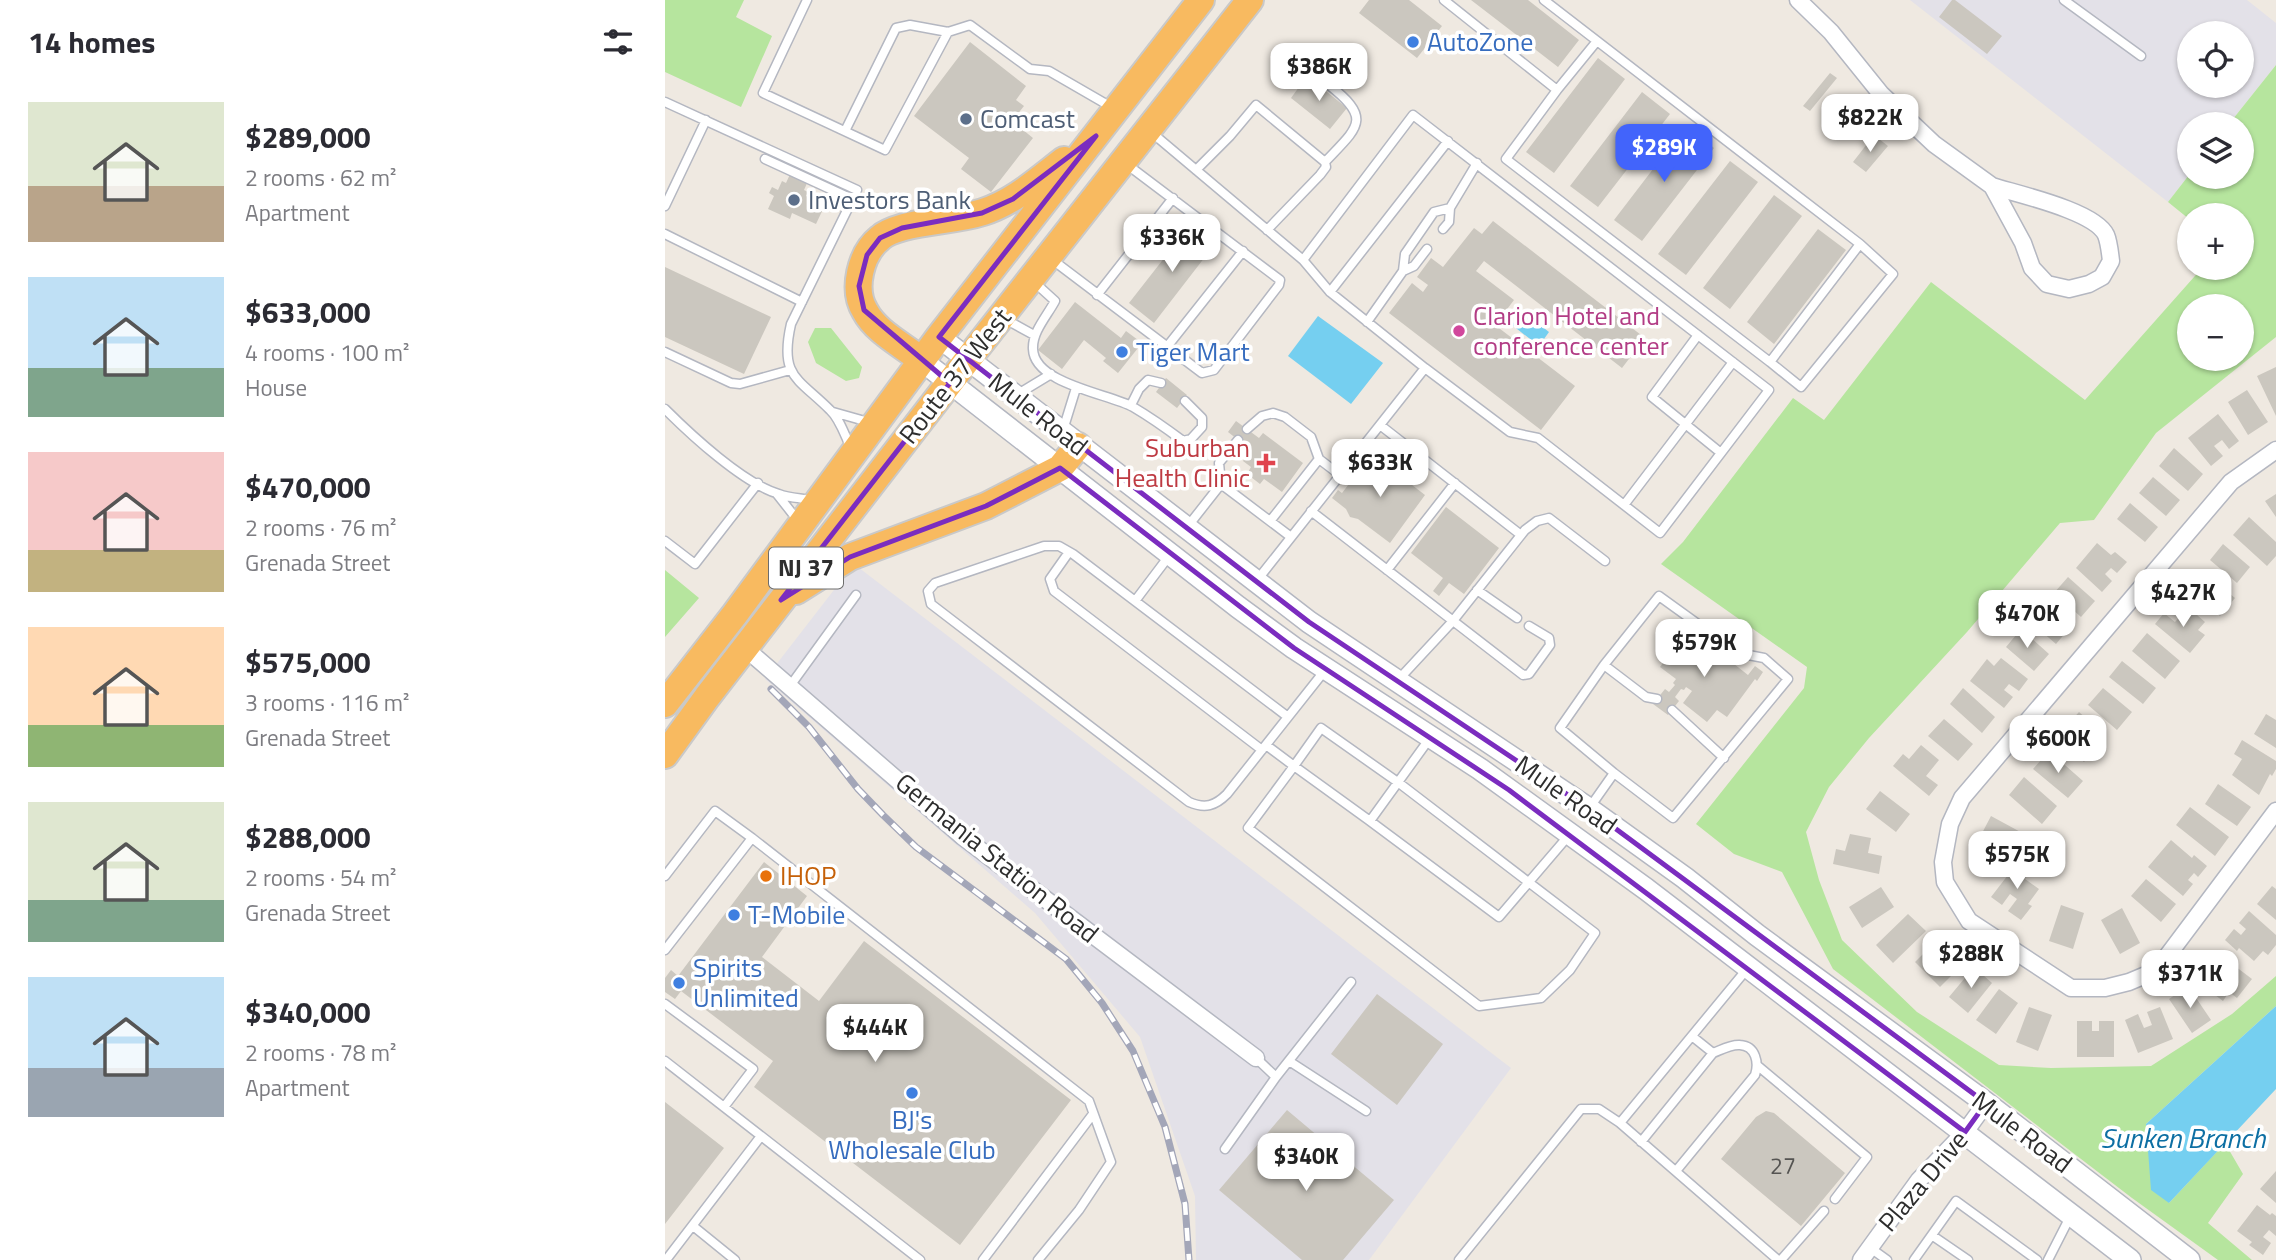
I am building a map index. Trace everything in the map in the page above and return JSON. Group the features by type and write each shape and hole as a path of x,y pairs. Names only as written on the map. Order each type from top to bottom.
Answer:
{"highway":[{"name":"Route 37 West","path":"665,704 735,614 921,360 1201,0"},
{"name":"Route 37 West","path":"665,755 781,600 1250,0"},
{"path":"921,360 876,326 864,310 859,286 861,270 867,255 880,238 902,228 982,212 1013,199 1096,135"},
{"path":"781,600 850,557 986,506 1060,468 1070,440"}],"main road":[{"name":"Mule Road","path":"939,337 1256,581 1343,645 1589,809 1986,1103 2189,1260"},
{"name":"Mule Road","path":"921,360 1238,607 1326,669 1480,769 1570,834 2130,1260"},
{"path":"1238,607 1256,581"},
{"path":"1326,669 1343,645"},
{"path":"1570,834 1589,809"}],"street":[{"path":"1798,0 1831,32 1881,94 1934,144 1992,186 2077,212 2101,228 2106,235 2111,261 2102,277 2089,284 2069,289 2047,284 2032,268 1992,186"},
{"path":"2276,450 2231,482 1962,798 1950,824 1943,862 1945,882 1969,921 2071,988 2105,988 2148,974 2165,959 2276,811"},
{"name":"Germania Station Road","path":"745,648 963,836 1256,1058"},
{"name":"Plaza Drive","path":"1865,1254 1919,1180 1965,1132 1986,1103"}],"lane":[{"path":"807,0 763,93 885,150 948,32"},
{"path":"1444,0 1557,90"},
{"path":"1544,0 1860,244 1893,274 1801,387 1506,159 1597,41"},
{"path":"2064,0 2141,56"},
{"path":"845,131 896,28 910,25 948,32 970,25 1030,69 1049,71 1115,109"},
{"path":"1291,63 1303,66 1350,101 1356,111 1357,120 1350,135 1325,162"},
{"path":"665,102 857,190 791,324 786,348 790,370 800,384 833,412 853,453"},
{"path":"1196,170 1256,105 1325,162 1327,167 1321,175 1267,230"},
{"path":"1148,130 1303,260 1330,292 1425,368 1510,432 1538,438 1660,533 1769,390 1413,115 1303,260"},
{"path":"665,206 706,120"},
{"path":"1330,292 1448,141"},
{"path":"765,159 852,200"},
{"path":"1048,256 1202,373 1214,370 1279,285 1280,280 1123,162"},
{"path":"1443,229 1448,222 1450,208 1476,163"},
{"path":"1097,295 1173,198"},
{"path":"1367,321 1403,271 1405,254 1434,212 1450,208"},
{"path":"665,234 802,302"},
{"path":"1770,362 1860,244"},
{"path":"1403,271 1415,266 1427,249"},
{"path":"1166,348 1243,251"},
{"path":"1030,279 1055,301 1034,335 1033,353 1041,366 1051,374 1076,388 1131,405 1183,440 1191,439 1202,427 1202,418 1185,401"},
{"path":"1001,317 1034,335"},
{"path":"1698,335 1652,397 1721,453"},
{"path":"665,352 731,383 790,370"},
{"path":"1624,505 1733,362"},
{"path":"1256,581 1425,368"},
{"path":"1015,396 1051,374"},
{"path":"1131,405 1139,388 1148,380 1161,383"},
{"path":"1070,440 1076,388"},
{"path":"665,409 710,450 758,483 777,494 818,501"},
{"path":"833,412 874,424"},
{"path":"1247,429 1262,416 1279,414 1311,437 1319,458 1340,475"},
{"path":"1380,425 1521,535"},
{"path":"1186,528 1221,484 1219,463 1238,440"},
{"path":"1271,520 1319,458"},
{"path":"665,541 695,564 758,483"},
{"path":"1387,570 1455,483"},
{"path":"1221,484 1291,537"},
{"path":"777,494 801,525"},
{"path":"1311,511 1523,675 1529,674 1550,645 1549,638 1529,626"},
{"path":"1397,681 1453,622 1521,535 1537,521 1549,518 1605,561"},
{"path":"1288,717 1059,546 1044,546 935,583 928,591 930,604 1189,802 1200,807 1216,804 1264,748 1326,669"},
{"path":"1069,552 1050,579 1054,591 1264,748 1294,766 1499,916 1570,834"},
{"path":"1135,601 1170,556"},
{"path":"1477,590 1517,618"},
{"path":"790,686 856,595"},
{"path":"1658,596 1738,653 1764,657 1789,679 1673,818 1613,773 1560,728 1605,664 1658,596"},
{"path":"1605,664 1646,697 1657,699"},
{"path":"1672,710 1724,758"},
{"path":"1321,728 1399,783 1595,933 1570,970 1541,998 1479,1006 1248,828 1294,766 1321,728"},
{"path":"1370,821 1430,738"},
{"path":"1589,809 1613,773"},
{"path":"665,876 715,811 1089,1101 1111,1162 1079,1210 1038,1260"},
{"path":"665,950 752,838"},
{"path":"1620,1123 1748,967"},
{"path":"1226,1149 1276,1077 1351,982"},
{"path":"665,1004 753,1069 723,1107"},
{"path":"1693,1037 1713,1054"},
{"path":"1641,1142 1713,1054 1726,1047 1740,1045 1750,1049 1758,1066 1755,1075 1676,1171"},
{"path":"1256,1058 1276,1077"},
{"path":"665,1061 920,1260"},
{"path":"1289,1061 1366,1111"},
{"path":"1758,1066 1867,1157 1835,1199"},
{"path":"1459,1260 1581,1109 1598,1109 1620,1123 1779,1260 1824,1211"},
{"path":"983,1260 1093,1114"},
{"path":"671,1258 761,1136"},
{"path":"1914,1260 1956,1201 2037,1260"},
{"path":"2048,1260 2071,1215"},
{"path":"693,1226 735,1260"},
{"path":"1933,1236 1968,1260"},
{"path":"1865,1254 1887,1260"}],"highlighted area":[{"path":"1096,136 939,337 1309,622 1589,809 1986,1103 1965,1132 1509,790 1294,648 1060,468 986,506 850,557 781,600 950,383 864,310 859,286 867,255 880,238 902,228 982,213 1013,199"}],"shaded area":[{"path":"1910,0 2247,0 2276,23 2276,65 2254,93 2254,21 2177,21 2177,98 2250,98 2239,112 2177,112 2178,189 2168,202"},
{"path":"854,564 1511,1068 1369,1260 1196,1260 1195,1196 1140,1037 1035,913 765,679"}],"green space":[{"path":"665,0 744,0 736,17 772,36 741,107 665,72"},
{"path":"2276,65 2276,337 2254,355 2254,294 2179,294 2191,280 2254,280 2254,203 2177,203 2177,209 2168,202 2178,189 2254,189 2254,112 2239,112 2250,98 2254,98 2254,93"},
{"path":"1931,282 2085,400 2177,296 2177,371 2234,371 2156,433 2094,520 2060,523 1967,632 1869,738 1829,787 1806,832 1819,880 1842,940 1917,1012 1999,1065 2051,1068 2151,1066 2232,1014 2276,976 2276,1006 2146,1124 2169,1203 2225,1143 2243,1174 2208,1223 2252,1260 2218,1260 2132,1198 1833,969 1782,872 1734,854 1696,824 1804,688 1807,667 1661,564 1683,542 1793,398 1824,420"},
{"path":"815,328 831,328 862,367 859,378 846,381 816,363 808,342"},
{"path":"665,570 699,598 665,637"}],"water":[{"path":"1522,311 1549,332 1539,346 1512,325"},
{"path":"1318,316 1383,363 1351,404 1288,356"},
{"name":"Sunken Branch","path":"2276,1006 2276,1089 2169,1203 2151,1190 2146,1124"}],"building":[{"name":"AutoZone","path":"1369,0 1409,0 1442,26 1417,58 1359,13"},
{"path":"1471,0 1528,0 1579,40 1558,67"},
{"path":"1952,0 2002,36 1987,54 1939,17"},
{"name":"Comcast","path":"970,42 1026,86 1016,100 1024,106 1012,121 1033,138 991,192 961,169 969,158 914,116"},
{"path":"1598,58 1625,79 1554,173 1526,152"},
{"path":"1830,73 1837,78 1810,111 1803,106"},
{"path":"1307,76 1347,108 1330,129 1291,98"},
{"path":"1642,92 1670,114 1598,207 1570,186"},
{"path":"1686,126 1714,148 1642,241 1614,220"},
{"path":"1874,135 1888,146 1866,172 1853,162"},
{"path":"1730,161 1758,182 1686,275 1658,254"},
{"name":"Investors Bank","path":"791,172 808,181 804,190 808,192 806,196 825,205 816,224 792,213 790,219 768,209 774,196 769,193 772,187 778,190 782,181 786,183"},
{"path":"1774,195 1802,216 1730,309 1703,288"},
{"name":"Clarion Hotel and conference center","path":"1493,221 1645,338 1622,368 1484,261 1476,271 1514,300 1495,325 1575,386 1541,430 1389,313 1412,283 1423,292 1428,285 1417,277 1431,258 1443,267 1474,228 1482,234"},
{"path":"1190,225 1215,244 1154,323 1129,303"},
{"path":"1818,229 1846,250 1774,344 1747,322"},
{"path":"665,267 771,317 744,374 665,337"},
{"path":"1075,302 1121,338 1126,331 1142,343 1118,373 1103,361 1106,358 1084,340 1062,369 1038,350"},
{"path":"2276,367 2276,416 2257,376"},
{"path":"1166,378 1187,395 1177,408 1156,392"},
{"path":"2247,390 2268,422 2248,435 2228,402"},
{"path":"2218,414 2239,441 2229,449 2222,440 2214,446 2223,456 2211,466 2188,438"},
{"path":"1236,421 1259,438 1263,433 1303,463 1282,492 1264,479 1260,484 1247,474 1251,467 1243,461 1251,450 1228,432"},
{"path":"2174,448 2203,474 2188,491 2159,466"},
{"path":"1372,454 1425,495 1390,543 1358,519 1350,517 1346,509 1332,498 1338,490 1342,493"},
{"path":"2153,477 2180,500 2166,516 2139,493"},
{"path":"2276,494 2276,517 2265,501"},
{"path":"2130,503 2158,527 2145,542 2117,519"},
{"path":"1446,507 1499,548 1464,594 1449,583 1439,596 1433,591 1443,578 1411,553"},
{"path":"2249,517 2276,542 2276,556 2267,566 2233,535"},
{"path":"2097,543 2111,555 2115,552 2127,562 2117,573 2111,568 2105,574 2112,581 2102,592 2076,568"},
{"path":"2223,544 2250,567 2237,583 2210,560"},
{"path":"2201,570 2235,598 2220,616 2186,588"},
{"path":"2068,577 2095,601 2081,617 2054,593"},
{"path":"2043,600 2072,625 2056,644 2027,619"},
{"path":"2188,607 2205,622 2198,630 2205,635 2190,653 2155,624 2164,613 2175,622"},
{"path":"2021,629 2049,654 2034,671 2006,647"},
{"path":"1697,631 1748,675 1755,666 1763,672 1727,717 1717,710 1707,722 1683,703 1692,691 1686,687 1675,697 1679,701 1668,715 1653,704 1665,689 1669,692 1675,685 1673,683 1676,679 1660,667 1679,641 1686,646"},
{"path":"2147,633 2180,661 2165,679 2132,651"},
{"path":"2001,658 2028,679 2019,691 2009,684 2004,690 2013,697 2004,708 1970,681 1987,659 1994,666"},
{"path":"2122,661 2156,688 2143,704 2109,677"},
{"path":"1963,688 1995,717 1982,733 1950,704"},
{"path":"2103,688 2132,712 2117,730 2088,705"},
{"path":"2079,712 2106,736 2084,762 2054,741 2064,730 2075,740 2081,733 2069,723"},
{"path":"2266,714 2276,720 2276,748 2254,734"},
{"path":"1944,719 1973,744 1958,761 1928,736"},
{"path":"2242,740 2276,761 2276,769 2272,776 2270,774 2259,795 2232,775 2242,759 2234,754"},
{"path":"1921,745 1939,760 1926,776 1938,785 1929,796 1893,766 1903,754 1909,759"},
{"path":"2049,751 2083,781 2068,798 2033,769"},
{"path":"2024,777 2057,806 2042,824 2009,795"},
{"path":"2218,784 2251,807 2237,826 2205,804"},
{"path":"1880,791 1910,814 1896,832 1866,809"},
{"path":"2190,807 2229,837 2215,856 2176,825"},
{"path":"1991,816 2026,835 2014,856 1980,837"},
{"path":"1850,834 1871,838 1868,853 1882,856 1879,874 1833,864 1836,849 1845,851"},
{"path":"2171,840 2192,858 2194,855 2207,866 2198,877 2194,873 2188,880 2193,884 2183,896 2148,867"},
{"name":"BJ's Wholesale Club","path":"764,862 807,896 762,957 819,1001 864,941 1071,1100 960,1245 754,1087 773,1061 681,991 675,999 665,992 665,978 671,970 678,976"},
{"path":"2018,862 2030,871 2025,879 2039,889 2028,904 2032,906 2021,920 2008,911 2017,899 2010,894 2002,905 1991,897"},
{"path":"2146,879 2176,904 2161,922 2131,896"},
{"path":"2272,886 2276,889 2276,920 2257,904"},
{"path":"1881,887 1894,907 1862,928 1849,907"},
{"path":"2061,905 2084,913 2073,949 2049,941"},
{"path":"2122,908 2140,943 2120,954 2101,920"},
{"path":"2249,911 2276,935 2276,945 2268,955 2263,951 2254,961 2225,940 2234,929 2241,935 2246,929 2239,923"},
{"path":"1908,914 1926,931 1893,963 1876,945"},
{"path":"1938,934 1948,945 1938,955 1944,961 1955,951 1965,962 1940,987 1915,962"},
{"path":"2215,951 2252,979 2237,998 2229,992 2223,1001 2207,989 2214,979 2210,975 2215,969 2206,962"},
{"path":"1974,967 1992,983 1968,1013 1949,997"},
{"path":"2188,986 2211,1020 2192,1033 2169,999"},
{"path":"1999,989 2018,1003 1996,1034 1976,1020"},
{"path":"1377,994 1443,1044 1397,1105 1331,1054"},
{"path":"2029,1007 2052,1015 2038,1051 2016,1042"},
{"path":"2160,1007 2173,1039 2138,1053 2125,1020 2138,1014 2144,1028 2152,1025 2147,1012"},
{"path":"2077,1021 2092,1021 2092,1031 2099,1031 2099,1021 2114,1021 2114,1057 2077,1057"},
{"path":"665,1102 724,1148 665,1224"},
{"path":"1287,1110 1394,1200 1343,1260 1302,1260 1219,1190"},
{"path":"1766,1111 1774,1113 1845,1173 1801,1226 1721,1159 1756,1117"},
{"path":"2276,1171 2276,1203 2260,1189"},
{"path":"2257,1205 2270,1215 2272,1213 2276,1216 2276,1236 2269,1230 2263,1237 2271,1243 2263,1255 2249,1245 2252,1242 2237,1231"}],"railway":[{"path":"771,689 809,727 858,789 916,847 1066,959 1102,1003 1133,1051 1165,1127 1185,1204 1189,1260"}],"place":[{"name":"AutoZone","path":"1413,42"},
{"name":"Comcast","path":"966,119"},
{"name":"Investors Bank","path":"794,200"},
{"name":"Clarion Hotel and conference center","path":"1459,331"},
{"name":"Tiger Mart","path":"1122,352"},
{"name":"Suburban Health Clinic","path":"1266,463"},
{"name":"IHOP","path":"766,876"},
{"name":"T-Mobile","path":"734,915"},
{"name":"Spirits Unlimited","path":"679,983"},
{"name":"BJ's Wholesale Club","path":"912,1093"}]}
